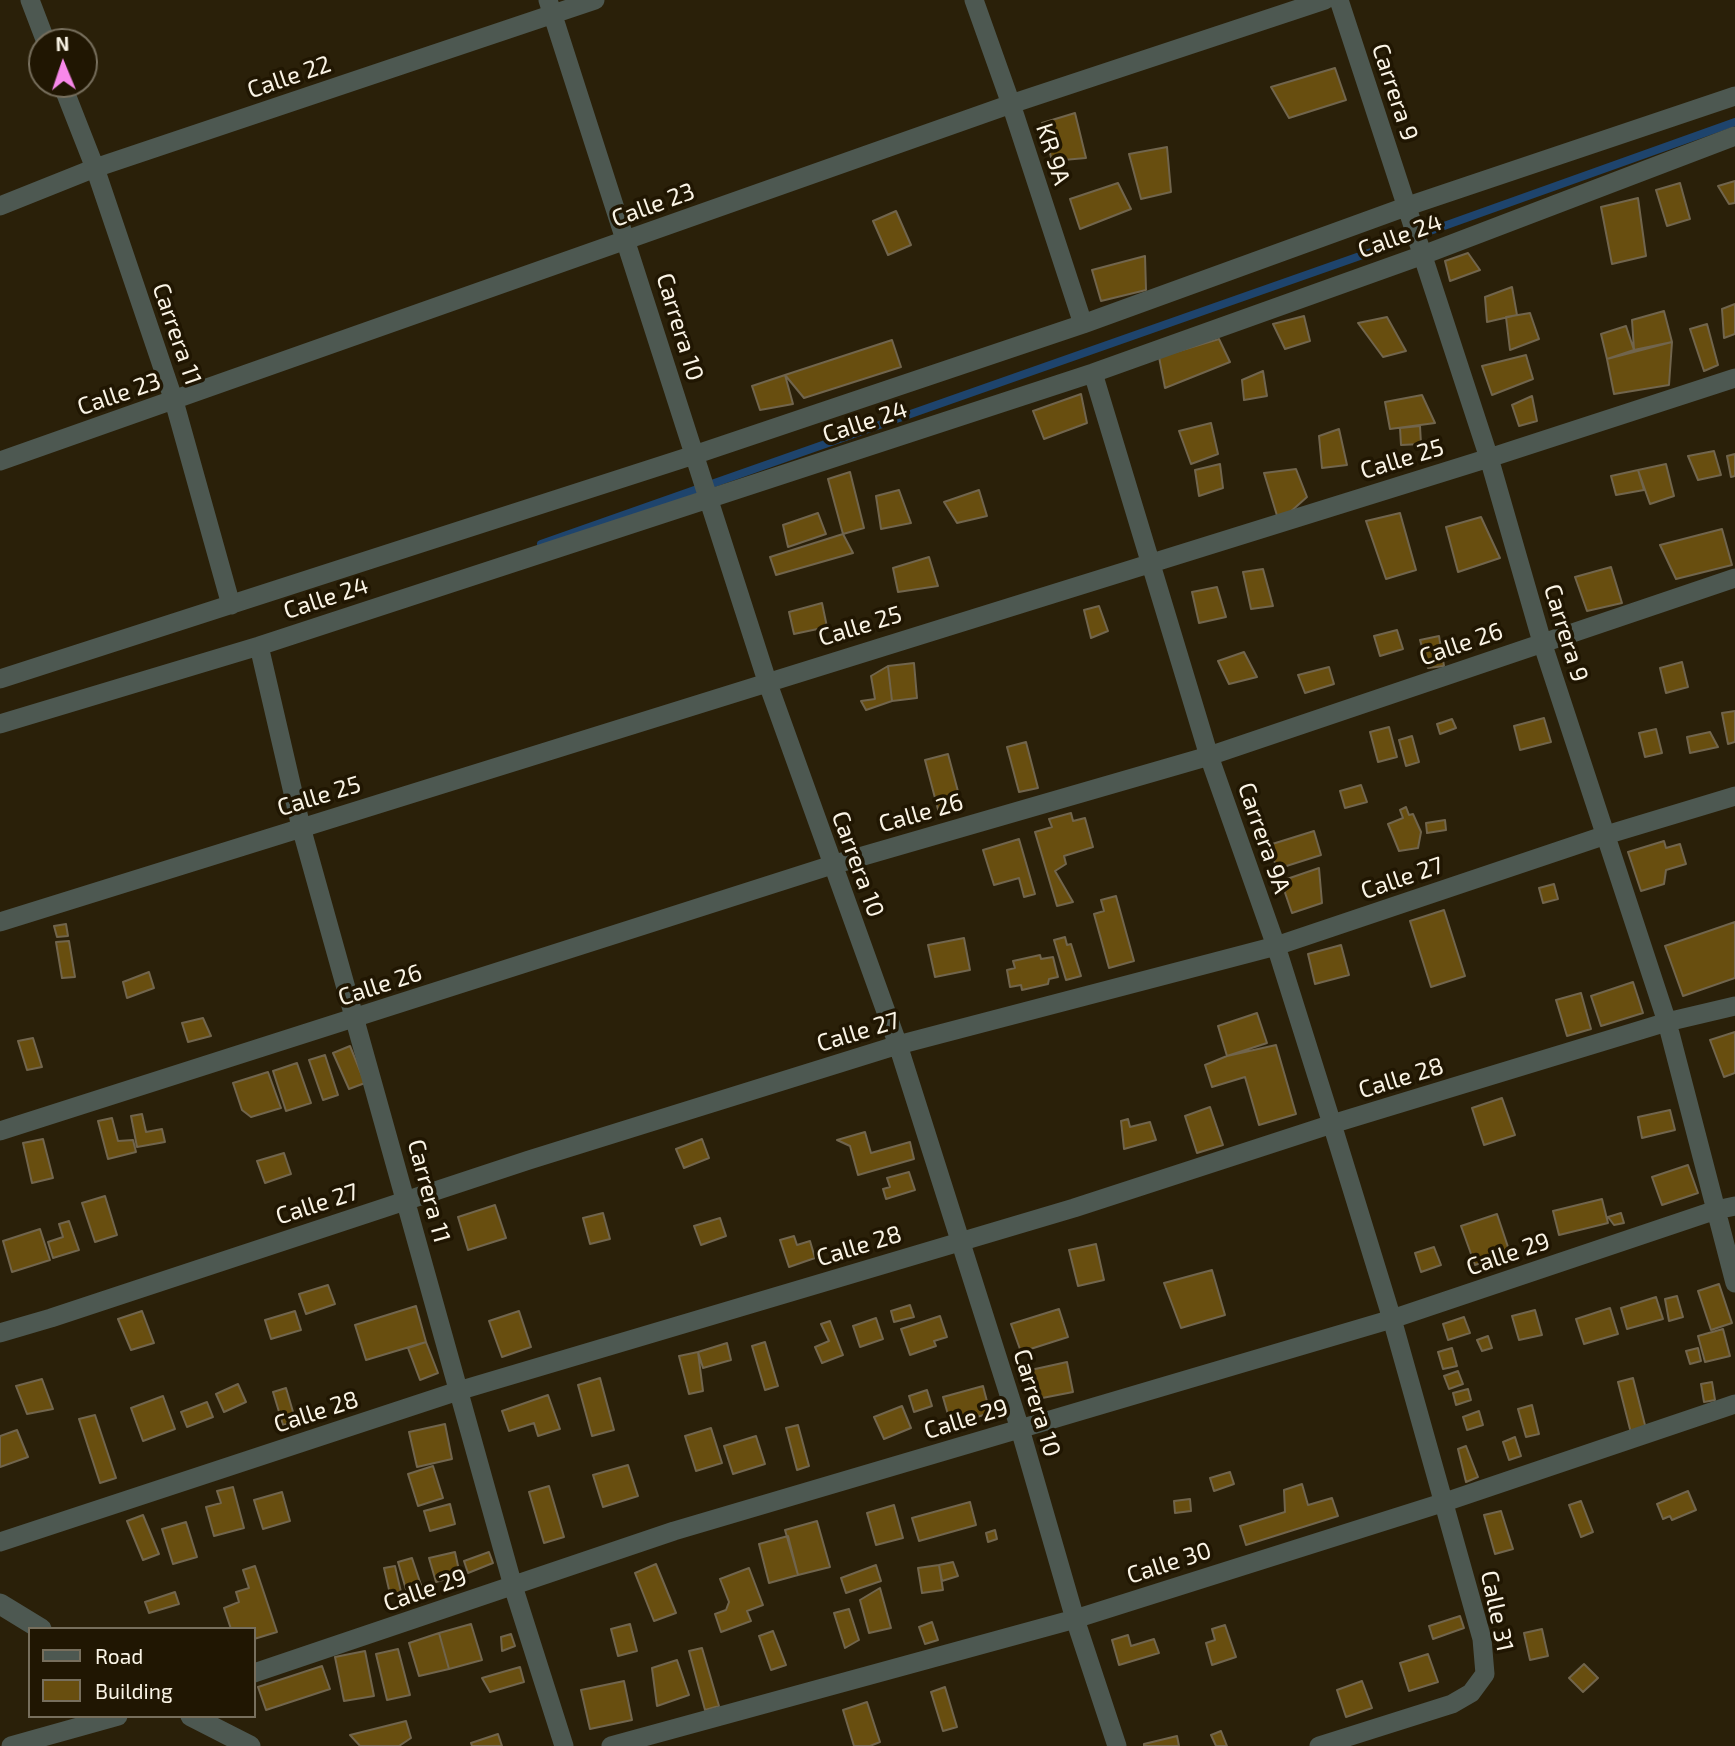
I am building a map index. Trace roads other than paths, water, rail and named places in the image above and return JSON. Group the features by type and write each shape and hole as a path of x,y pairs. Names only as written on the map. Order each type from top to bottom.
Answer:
{"street":[{"path":"30,0 41,28"},
{"name":"Calle 22","path":"0,206 95,168 551,7 595,0"},
{"name":"KR 9A","path":"974,0 1083,324"},
{"name":"Calle 23","path":"0,461 1011,104 1325,0"},
{"name":"Carrera 9","path":"1339,0 1489,458 1542,642 1725,1208 1735,1283"},
{"name":"Carrera 10","path":"551,7 767,681 898,1045 962,1241 1075,1619 1117,1746"},
{"name":"Calle 24","path":"0,679 695,458 1083,324 1408,206 1735,96"},
{"name":"Carrera 11","path":"68,98 95,168 174,401 230,605"},
{"name":"Calle 24","path":"0,724 259,646 706,497 1093,373 1423,255 1735,136"},
{"name":"Carrera 9A","path":"1093,373 1209,756 1276,946 1392,1319"},
{"name":"Calle 25","path":"0,922 1489,458 1735,378"},
{"name":"Calle 26","path":"0,1130 832,865 1209,756 1735,578"},
{"name":"Carrera 11","path":"259,646 301,827 513,1586 564,1746"},
{"name":"Calle 27","path":"0,1332 51,1318 529,1160 898,1045 1276,946 1606,835 1735,796"},
{"name":"Calle 28","path":"0,1542 458,1391 1074,1208 1332,1124 1667,1023 1735,1006"},
{"name":"Calle 29","path":"256,1673 674,1531 1392,1319 1725,1208"},
{"path":"1392,1319 1445,1502"},
{"name":"Calle 30","path":"611,1746 1075,1619 1445,1502 1735,1404"},
{"name":"Calle 31","path":"1319,1746 1452,1704 1471,1693 1485,1674 1482,1639 1445,1502"},
{"path":"0,1604 38,1627"},
{"path":"11,1746 111,1718"},
{"path":"195,1718 250,1746"}],"waterway":[{"path":"1430,231 1735,122"},
{"path":"541,544 1394,244"}]}
